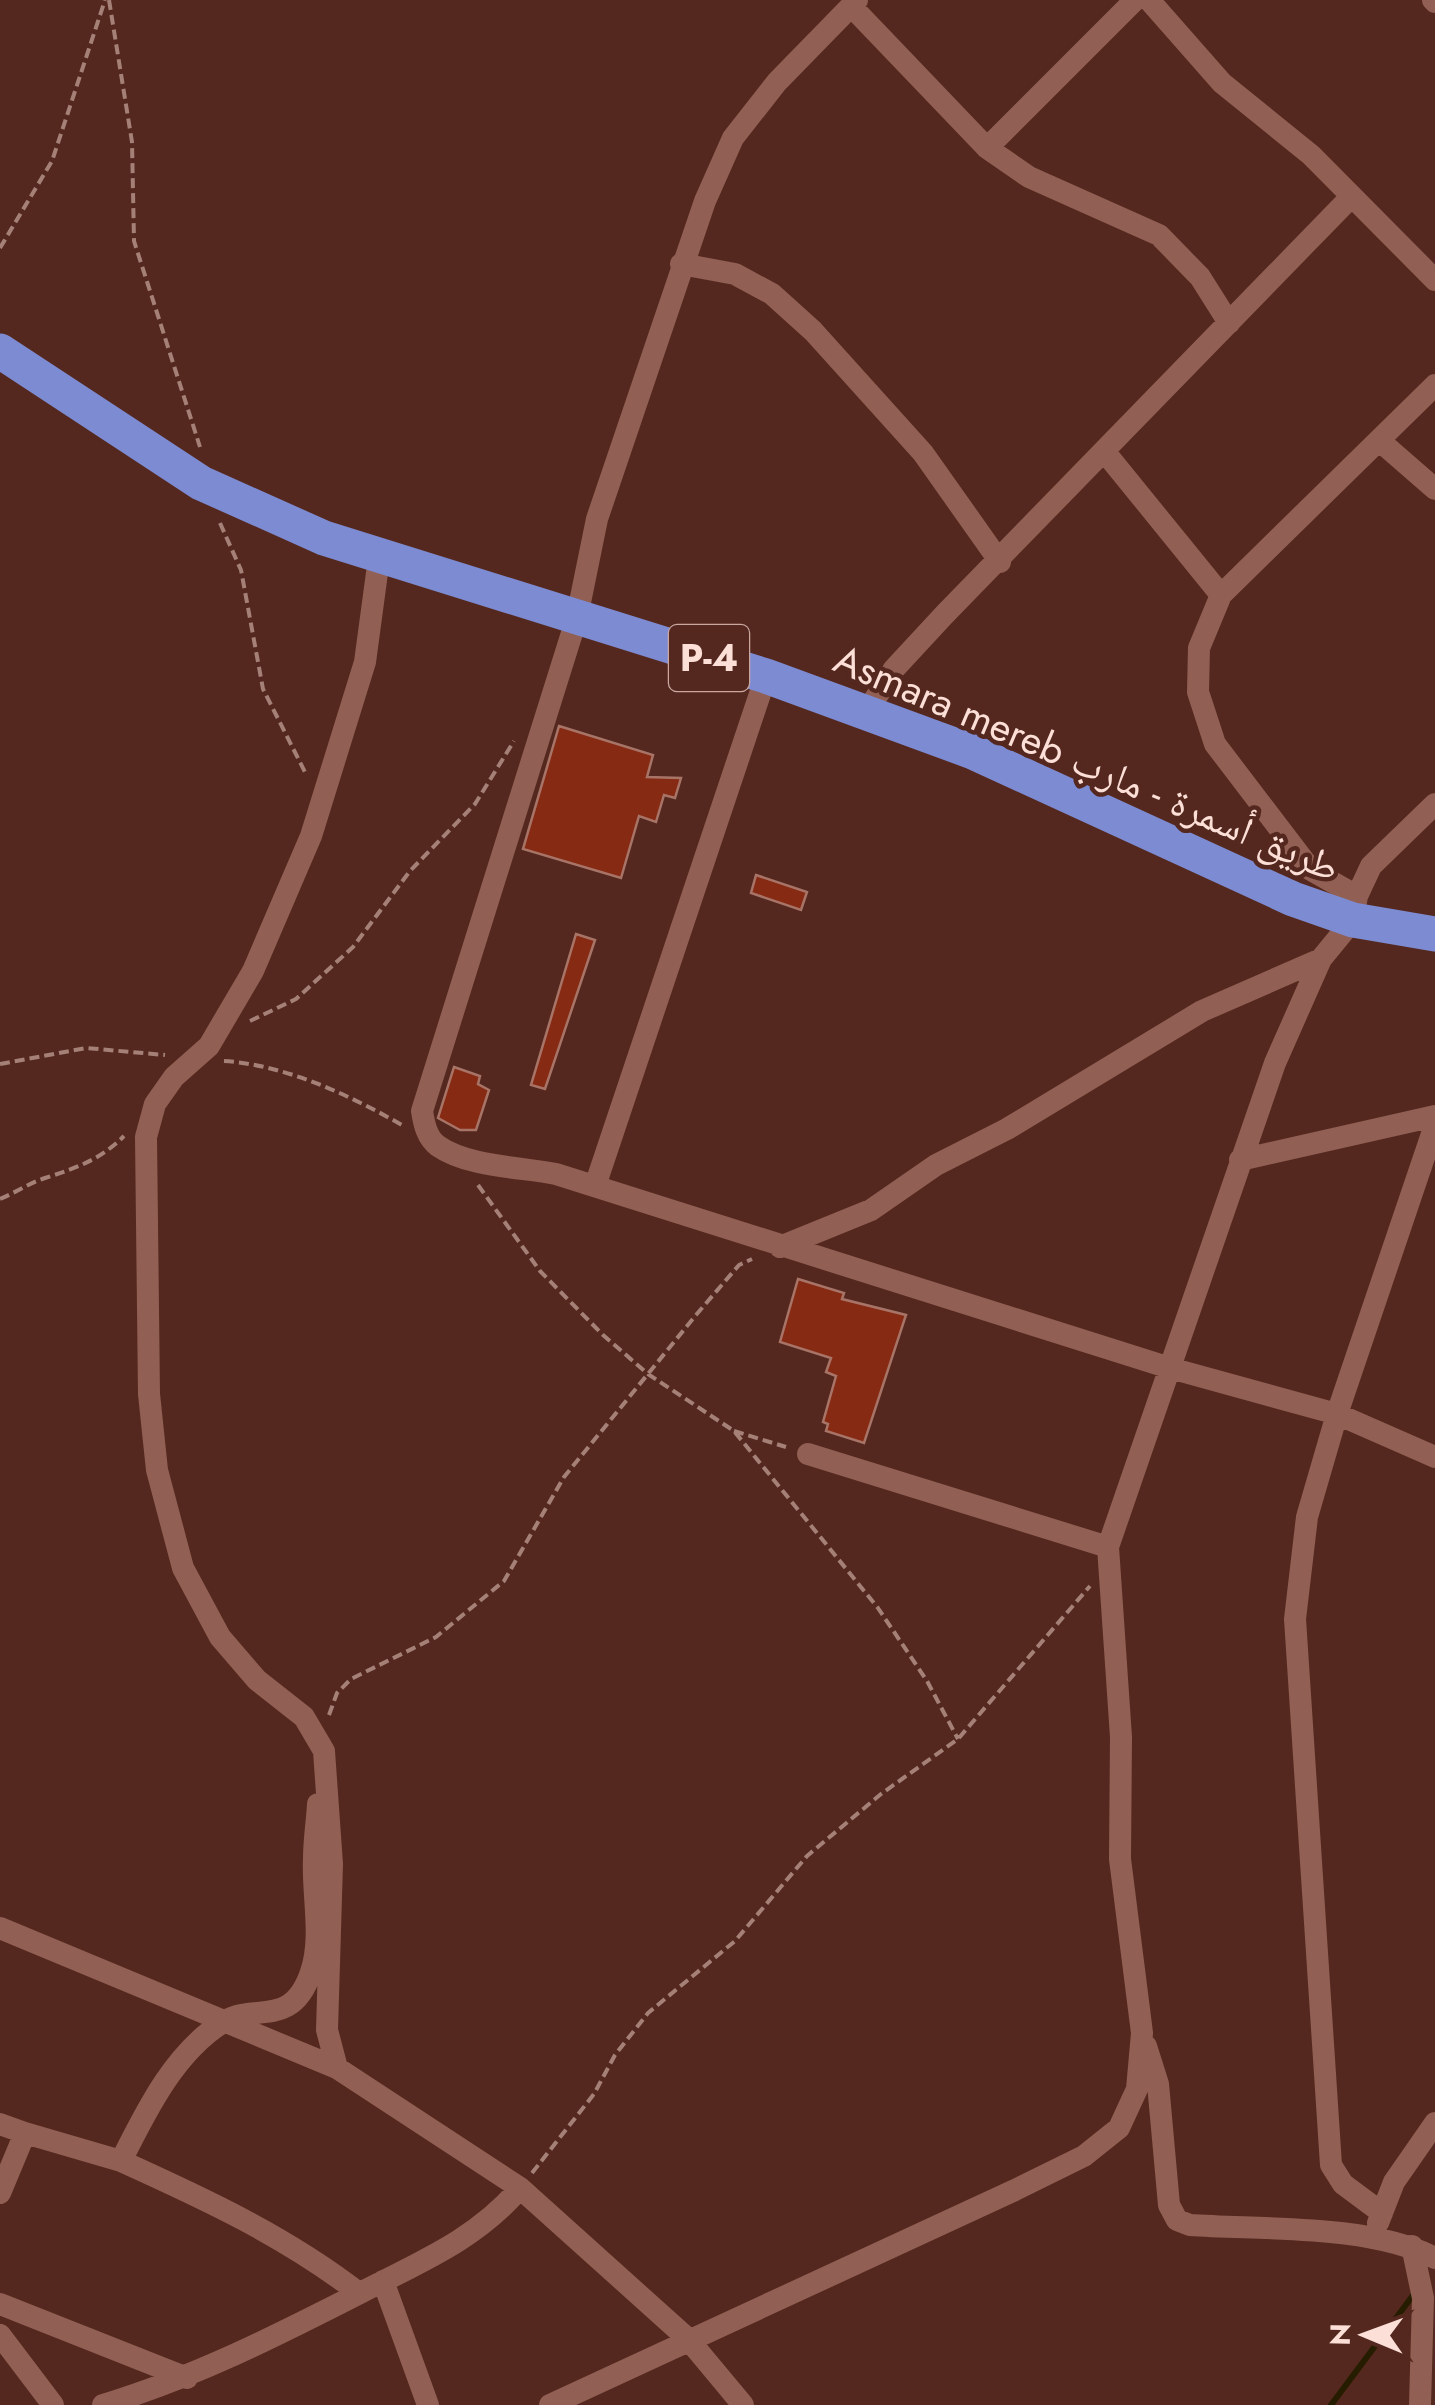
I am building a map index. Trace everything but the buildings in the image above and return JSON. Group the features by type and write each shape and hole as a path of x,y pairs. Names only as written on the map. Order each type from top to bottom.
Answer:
{"highway":[{"name":"Asmara mereb طريق أسمرة - مارب","path":"0,350 205,470 266,514 379,558 766,676 973,752 1293,900 1355,908 1435,934"}],"street":[{"path":"987,148 1135,0"},
{"path":"1149,0 1222,83 1312,154 1435,280"},
{"path":"1229,323 1200,277 1159,235 1029,177 987,148 854,3 777,82 733,138 682,264 597,519 577,617 422,1111 426,1131 436,1145 460,1156 594,1186 780,1248 1170,1368 1337,1414 1435,1458"},
{"path":"866,712 894,669 1351,198"},
{"path":"682,264 735,274 772,294 813,331 923,454 1000,562"},
{"path":"1355,908 1312,870 1215,744 1198,692 1199,648 1220,595 1381,442 1435,385"},
{"path":"1381,442 1435,489"},
{"path":"1104,452 1220,595"},
{"path":"337,2068 327,2030 332,1864 324,1750 304,1717 257,1680 220,1637 183,1568 156,1470 149,1394 146,1138 155,1104 174,1077 202,1053 254,971 311,836 365,662 379,558"},
{"path":"594,1186 766,676"},
{"path":"1435,804 1380,856 1355,908 1321,959 1275,1063 1108,1555 1121,1737 1120,1858 1142,2033 1158,2084 1169,2205 1177,2220 1190,2225 1373,2238 1412,2246 1435,2258"},
{"path":"780,1248 871,1210 936,1166 1008,1129 1202,1011 1321,959"},
{"path":"1240,1160 1435,1116"},
{"path":"1382,2213 1343,2184 1332,2165 1295,1619 1307,1517 1337,1414 1435,1125"},
{"path":"808,1454 1108,1555"},
{"path":"121,2161 144,2113 184,2056 227,2019 287,2006 311,1972 316,1943 314,1858 324,1750"},
{"path":"2,1931 227,2019 337,2068 520,2188 688,2339 743,2405"},
{"path":"550,2405 1084,2156 1119,2128 1137,2089 1142,2033"},
{"path":"1373,2238 1394,2182 1435,2123"},
{"path":"0,2124 121,2161 231,2210 315,2260 359,2294"},
{"path":"0,2193 25,2134"},
{"path":"103,2405 187,2378 383,2282 493,2220 520,2188"},
{"path":"1412,2246 1423,2298 1420,2405"},
{"path":"383,2282 428,2405"},
{"path":"0,2304 187,2378"},
{"path":"0,2335 53,2405"}],"path":[{"path":"0,248 52,160 107,0"},
{"path":"107,0 132,142 134,241 182,402 241,570 262,689 307,775 308,790"},
{"path":"202,1053 240,1025 296,999 353,948 410,870 475,804 517,737"},
{"path":"0,1064 86,1048 202,1053 274,1070 341,1094 436,1145"},
{"path":"0,1199 42,1178 74,1172 108,1152 155,1104"},
{"path":"460,1156 500,1220 540,1271 648,1374 734,1431 808,1454"},
{"path":"324,1750 337,1693 351,1679 436,1637 504,1581 564,1478 648,1374 740,1265 780,1248"},
{"path":"734,1431 878,1608 927,1680 958,1739"},
{"path":"520,2188 594,2094 616,2055 648,2013 735,1941 807,1856 881,1794 958,1739 1108,1555"}],"waterway":[{"path":"1331,2405 1414,2294"}]}
